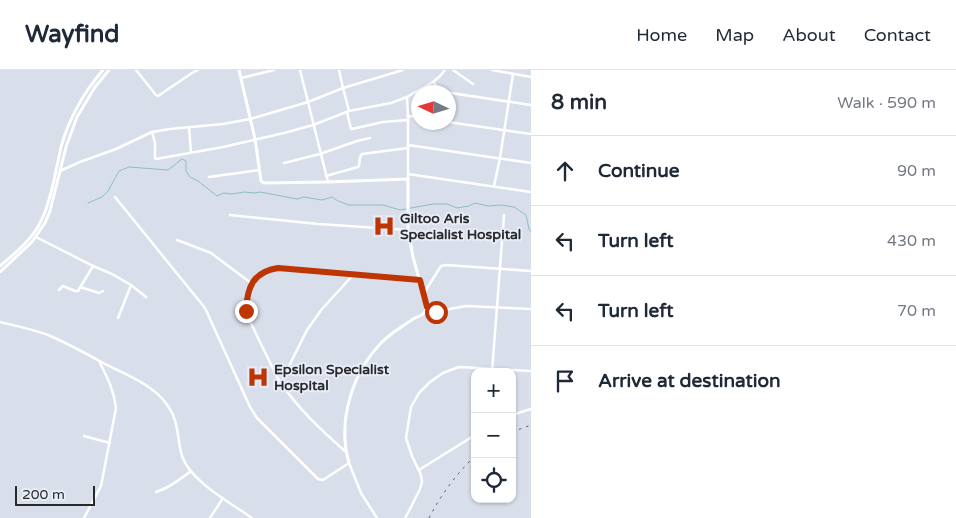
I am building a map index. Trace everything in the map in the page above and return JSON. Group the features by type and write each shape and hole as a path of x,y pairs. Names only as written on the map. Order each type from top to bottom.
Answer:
{"street":[{"path":"0,266 36,237 45,224 50,211 62,146 73,115 103,70"},
{"path":"55,182 60,172 66,147 77,117 109,70"},
{"path":"136,70 158,96 192,72 198,70"},
{"path":"239,70 255,140 260,178 264,183 408,179"},
{"path":"241,78 274,70"},
{"path":"300,70 328,182"},
{"path":"339,70 351,129 411,118"},
{"path":"60,172 152,132 250,119 308,102 342,88 403,70"},
{"path":"152,132 156,159 255,140 313,126 348,112 407,98 432,82 445,70"},
{"path":"453,70 473,84"},
{"path":"492,70 531,77"},
{"path":"494,186 513,74"},
{"path":"432,82 438,89 444,92 531,105"},
{"path":"407,98 408,231 427,307 422,315"},
{"path":"456,123 531,134"},
{"path":"189,127 191,153"},
{"path":"284,163 370,138"},
{"path":"326,176 360,166 362,154 408,146 531,163"},
{"path":"209,177 259,170"},
{"path":"408,174 531,192"},
{"path":"0,272 41,222 54,187"},
{"path":"115,197 205,308 250,407 257,418 320,480 323,480 349,463"},
{"path":"230,215 442,235"},
{"path":"492,368 504,215"},
{"path":"36,237 131,284 146,297"},
{"path":"177,240 211,253 251,283"},
{"path":"59,290 63,286 76,291 93,266"},
{"path":"424,293 441,266 531,271"},
{"path":"346,452 314,423 282,386 246,311 246,302 251,283 256,277 267,270 278,268 420,280"},
{"path":"282,386 285,374 307,330 322,309 354,274"},
{"path":"118,318 131,284"},
{"path":"422,286 430,284"},
{"path":"80,287 99,293 103,291"},
{"path":"377,518 361,493 349,463 346,452 345,433 346,414 351,394 358,376 369,358 382,342 400,328 422,315 466,306 531,309"},
{"path":"427,307 436,312"},
{"path":"0,322 46,335 143,384 160,396 170,408 176,422 181,454 190,472 200,482 252,518"},
{"path":"84,518 101,486 116,408 111,385 99,361"},
{"path":"404,518 422,482 406,438 410,407 418,393 443,373 459,367 471,368"},
{"path":"516,371 531,371"},
{"path":"277,377 285,374"},
{"path":"516,414 531,409"},
{"path":"84,436 110,443"},
{"path":"419,470 471,438"},
{"path":"156,492 173,485 190,472"},
{"path":"210,518 223,498"}],"waterway":[{"path":"88,203 102,197 108,191 119,171 129,167 168,170 182,159 186,161 186,171 190,177 217,196 224,193 260,192 297,199 304,197 322,200 332,197 349,205 383,205 400,210 433,204 447,204 457,208 475,203 488,206 501,205 514,207 526,215 531,232"}],"railway":[{"path":"516,431 531,425"},
{"path":"429,518 449,485 473,458"}],"place":[{"name":"Giltoo Aris Specialist Hospital","path":"384,226"},
{"name":"Epsilon Specialist Hospital","path":"258,377"}],"route":[{"path":"246,311 246,302 251,283 256,277 267,270 278,268 420,280 427,307 436,312"}]}
